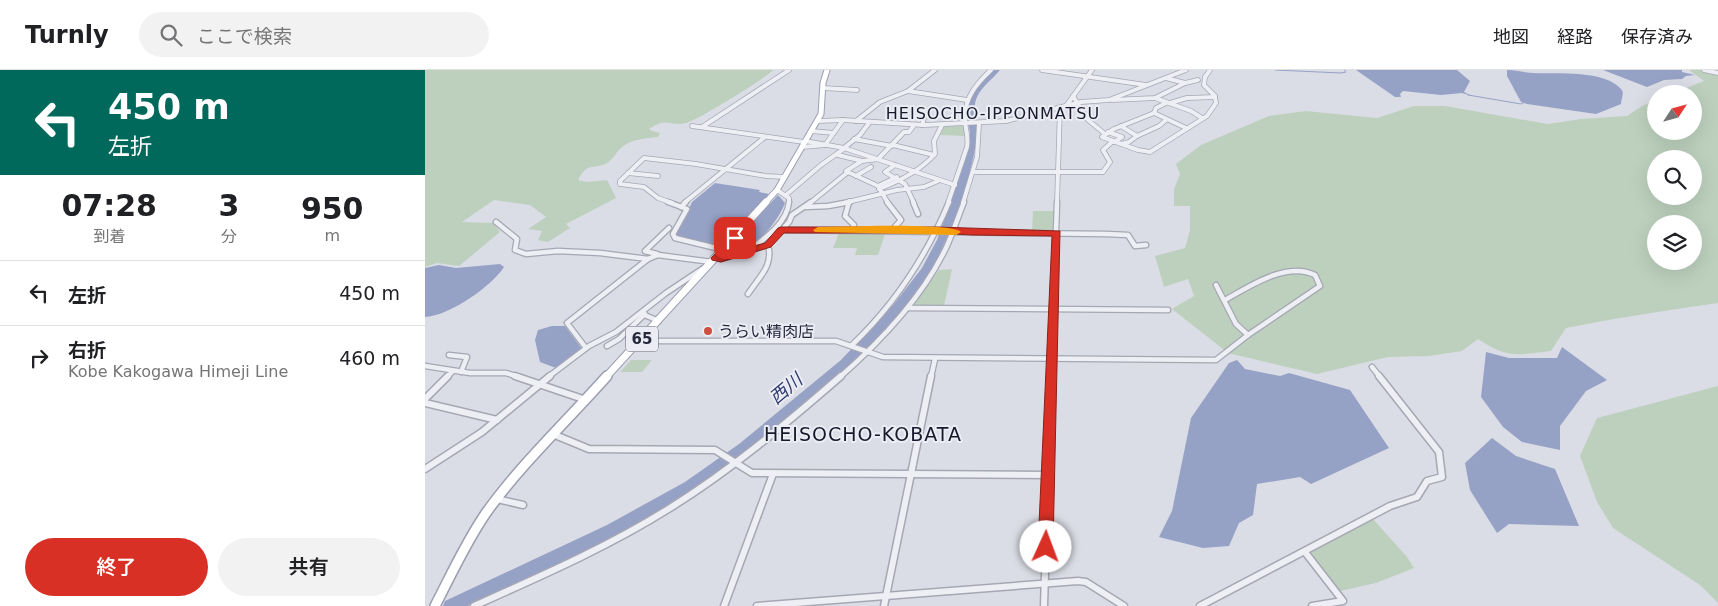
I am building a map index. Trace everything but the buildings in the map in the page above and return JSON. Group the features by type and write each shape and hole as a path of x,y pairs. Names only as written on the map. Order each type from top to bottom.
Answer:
{"main road":[{"name":"65","path":"437,604 468,542 497,499 777,190 818,121 823,106 823,88 827,70"}],"street":[{"path":"702,127 789,70"},
{"path":"856,121 880,102 908,91 935,70"},
{"path":"853,346 873,326 909,283 937,230 955,185 967,147 968,139 965,124 967,100 977,84 991,70"},
{"path":"1042,70 1147,85"},
{"path":"1044,606 1051,359 1063,107 1092,70"},
{"path":"1109,100 1186,70"},
{"path":"1209,70 1205,77 1204,85 1215,97 1216,103 1207,116 1150,152 1138,150 1102,137 1121,126 1154,113 1156,108 1168,103 1187,98 1215,97"},
{"path":"1704,70 1718,73"},
{"path":"1166,78 1185,83"},
{"path":"818,121 843,120 922,126 979,124 1006,121 1079,103 1155,98 1185,83 1198,80"},
{"path":"823,88 857,90"},
{"path":"908,91 967,100"},
{"path":"973,172 1103,172 1110,162 1103,150 1122,137 1106,133 1088,120 1073,96"},
{"path":"1155,98 1197,113 1202,118"},
{"path":"1154,113 1186,128"},
{"path":"922,126 925,115"},
{"path":"804,143 816,148 826,144 843,120"},
{"path":"1120,144 1129,142 1137,136 1159,126 1166,120"},
{"path":"786,196 823,164 838,155 866,129 869,123"},
{"path":"474,606 592,552 651,520 736,463 868,352 907,308 944,252 953,232 973,172 981,142 979,124"},
{"path":"846,171 862,161 879,158 903,132 909,132 914,125"},
{"path":"879,188 903,180 927,164 934,155 934,141 942,125"},
{"path":"692,126 845,148 955,185"},
{"path":"1121,126 1137,136"},
{"path":"811,132 834,133"},
{"path":"681,207 693,194 713,182 765,137"},
{"path":"854,139 893,145 934,155"},
{"path":"838,155 862,161"},
{"path":"724,250 675,238 673,234 674,229 687,209 658,198 644,187 620,184 628,173 644,158 766,176 785,177"},
{"path":"895,165 885,172 903,180 909,188 917,214"},
{"path":"856,176 871,167"},
{"path":"669,228 645,251 658,255 712,260 746,252 768,245 789,222 792,215 805,207 848,172 879,188 891,209 901,220 892,230"},
{"path":"628,173 658,176"},
{"path":"879,188 897,177"},
{"path":"805,207 826,206 909,188 933,185 938,180"},
{"path":"746,252 761,241 783,218 790,200 777,190"},
{"path":"849,201 845,216 854,225 852,230"},
{"path":"496,222 517,239 515,250 519,253 533,254 558,251 600,253 648,259"},
{"path":"781,230 937,230 953,232 1128,235 1135,246 1146,246"},
{"path":"748,294 754,282 764,273 770,262 771,252 768,245"},
{"path":"586,348 567,323 648,259 658,255"},
{"path":"425,469 457,450 586,348 616,332 642,314 712,260"},
{"path":"641,341 836,341 883,357 935,359 1216,360 1247,335 1320,286 1320,281 1307,270 1291,269 1225,300"},
{"path":"1216,285 1225,300 1235,324 1247,335"},
{"path":"907,308 1168,310"},
{"path":"642,314 659,321"},
{"path":"607,346 619,339 642,314"},
{"path":"449,355 467,357 461,372"},
{"path":"884,606 935,359"},
{"path":"425,366 453,372 506,373 587,400"},
{"path":"1200,606 1390,506 1417,497 1427,481 1442,477 1439,452 1372,367"},
{"path":"425,398 453,372"},
{"path":"425,403 497,420"},
{"path":"555,435 589,449 711,449 723,453 743,470 752,474 1048,474"},
{"path":"724,606 773,474"},
{"path":"497,499 523,505"},
{"path":"1305,552 1343,601 1312,606"},
{"path":"757,606 1086,582 1124,606"}],"green space":[{"path":"425,70 773,70 746,90 692,121 680,124 665,122 655,125 649,129 660,133 658,137 631,142 622,147 607,163 585,170 578,180 587,182 607,180 616,198 566,224 570,228 548,242 538,240 542,231 528,229 546,217 530,205 494,200 462,222 493,223 500,232 459,266 437,263 425,267"},
{"path":"1689,70 1718,70 1718,303 1566,328 1551,351 1529,354 1505,353 1478,339 1462,351 1429,356 1388,357 1317,374 1228,353 1172,309 1194,296 1188,279 1164,287 1155,256 1185,248 1190,230 1190,206 1174,206 1174,189 1180,174 1176,164 1201,145 1269,116 1306,111 1377,118 1414,106 1445,106 1548,124 1581,119 1627,116 1647,104 1647,140 1703,140 1703,85 1694,85 1704,81"},
{"path":"963,125 966,136 940,135 944,127"},
{"path":"1033,211 1055,211 1054,231 1032,231"},
{"path":"842,231 886,231 878,255 855,255 857,248 833,248 839,233"},
{"path":"952,269 944,306 912,307 939,270"},
{"path":"631,360 652,360 642,372 620,372"},
{"path":"1718,386 1718,603 1700,585 1613,528 1597,502 1580,456 1597,418"},
{"path":"1373,519 1407,557 1414,568 1376,583 1340,591 1309,553"}],"water":[{"path":"1356,70 1457,70 1470,81 1464,92 1472,96 1462,93 1441,95 1403,91 1400,94 1401,97 1395,97"},
{"path":"1507,70 1531,73 1581,74 1604,79 1614,83 1621,89 1623,94 1621,104 1596,114 1527,104 1521,102 1507,76"},
{"path":"1603,70 1682,70 1682,72 1695,75 1686,76 1682,79 1664,80 1647,85 1647,87"},
{"path":"715,183 760,190 759,192 769,194 723,247 678,237 676,231 678,226 686,216 692,202"},
{"path":"778,195 785,203 774,223 763,235 743,251 722,256"},
{"path":"500,264 504,267 498,275 469,299 446,311 425,317 425,268 439,265 456,268"},
{"path":"552,326 565,326 582,349 556,368 540,362 535,340 538,330"},
{"path":"1562,347 1607,380 1586,391 1560,426 1560,450 1522,442 1503,427 1481,397 1486,352 1509,358 1557,358"},
{"path":"1237,360 1245,369 1280,376 1289,373 1350,390 1389,448 1311,484 1300,477 1257,484 1253,515 1239,523 1229,546 1203,548 1159,537 1172,511 1191,418 1229,363"},
{"path":"1492,438 1516,456 1555,469 1579,526 1509,524 1497,533 1470,490 1465,463"}],"waterway":[{"name":"西川","path":"451,606 612,530 690,486 744,448 845,363 898,307 926,269 942,240 969,161 974,133 970,108 973,97 997,70"},
{"path":"1275,70 1341,73 1346,72 1344,70"},
{"path":"1468,95 1521,104 1525,102"}],"slow traffic":[{"path":"818,230 937,230 956,232"}],"place":[{"name":"うらい精肉店","path":"708,331"}],"district":[{"name":"HEISOCHO-IPPONMATSU","path":"993,113"},
{"name":"HEISOCHO-KOBATA","path":"863,434"}],"route":[{"path":"735,238 716,258 768,245 781,230 937,230 953,232 1057,233 1051,359 1046,547"}]}
